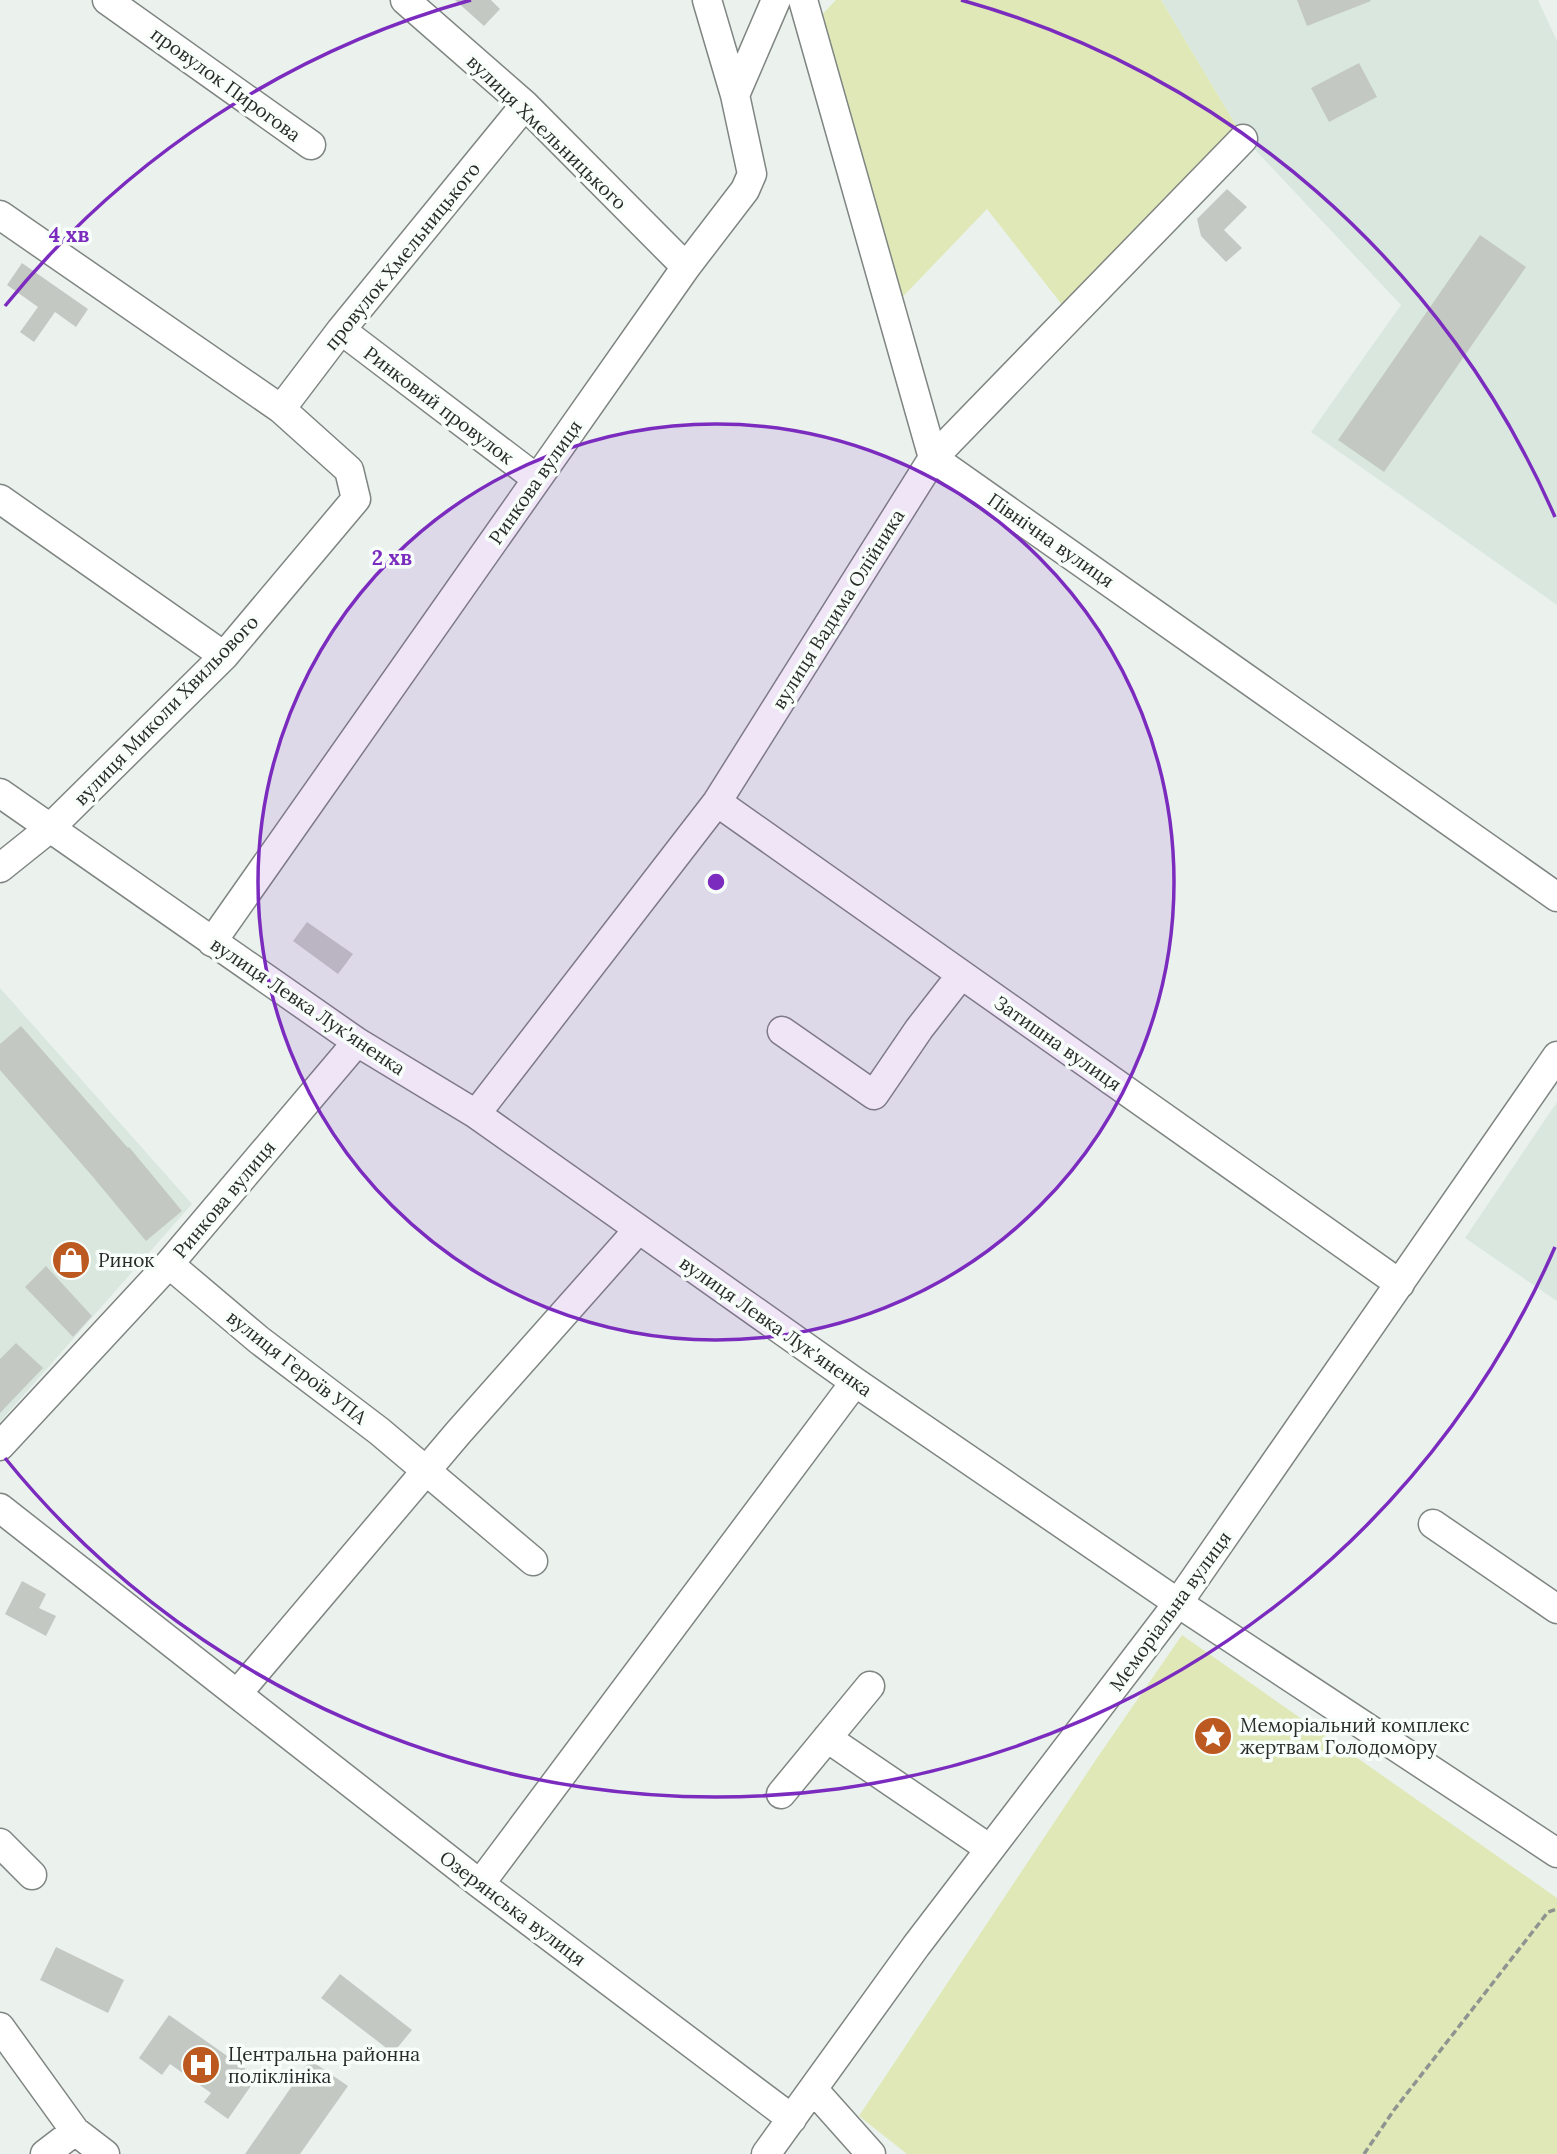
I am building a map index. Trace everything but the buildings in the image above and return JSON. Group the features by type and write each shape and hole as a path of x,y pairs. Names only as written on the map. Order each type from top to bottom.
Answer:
{"street":[{"name":"провулок Пирогова","path":"107,0 311,145"},
{"name":"вулиця Хмельницького","path":"405,0 525,105 686,267"},
{"name":"Ринкова вулиця","path":"212,942 686,267 745,190 752,174 735,95 707,0"},
{"path":"735,95 776,0"},
{"path":"803,0 933,458"},
{"name":"провулок Хмельницького","path":"281,409 341,330 525,105"},
{"name":"вулиця Вадима Олійника","path":"476,1114 717,802 933,458 1243,139"},
{"path":"0,215 281,409"},
{"name":"Ринковий провулок","path":"341,330 537,480"},
{"name":"вулиця Миколи Хвильового","path":"0,868 50,828 224,656 355,499 349,471 281,409"},
{"name":"Північна вулиця","path":"933,458 1557,897"},
{"path":"0,499 224,656"},
{"name":"вулиця Левка Лук'яненка","path":"0,793 357,1042 476,1114 855,1382 1178,1603 1557,1853"},
{"name":"Затишна вулиця","path":"717,802 1400,1284"},
{"path":"782,1031 874,1095 919,1029 961,975"},
{"name":"Ринкова вулиця","path":"0,1446 169,1264 357,1042"},
{"name":"Меморіальна вулиця","path":"766,2154 916,1946 1178,1603 1557,1056"},
{"path":"237,1694 425,1471 638,1230"},
{"name":"вулиця Героїв УПА","path":"169,1264 259,1340 379,1431 533,1561"},
{"path":"480,1884 855,1382"},
{"name":"Озерянська вулиця","path":"0,1508 480,1884 792,2119"},
{"path":"1433,1524 1557,1609"},
{"path":"781,1794 870,1686"},
{"path":"827,1738 990,1849"},
{"path":"0,1843 32,1875"},
{"path":"0,2026 75,2131 105,2154"},
{"path":"813,2089 871,2154"},
{"path":"45,2154 75,2131"}],"path":[{"path":"1364,2154 1394,2110 1539,1923 1548,1912 1557,1909"}],"shaded area":[{"path":"1161,0 1538,0 1557,41 1557,605 1311,432 1401,305 1243,137"},
{"name":"Ринок","path":"0,988 192,1204 0,1422"},
{"path":"1557,1102 1557,1301 1465,1238"}],"green space":[{"path":"836,0 1161,0 1243,137 1070,315 987,209 891,309 811,26"},
{"path":"1182,1635 1557,1898 1557,2154 907,2154 859,2116"}],"place":[{"name":"Ринок","path":"71,1260"},
{"name":"Меморіальний комплекс жертвам Голодомору","path":"1213,1736"},
{"name":"Центральна районна поліклініка","path":"201,2065"}]}
